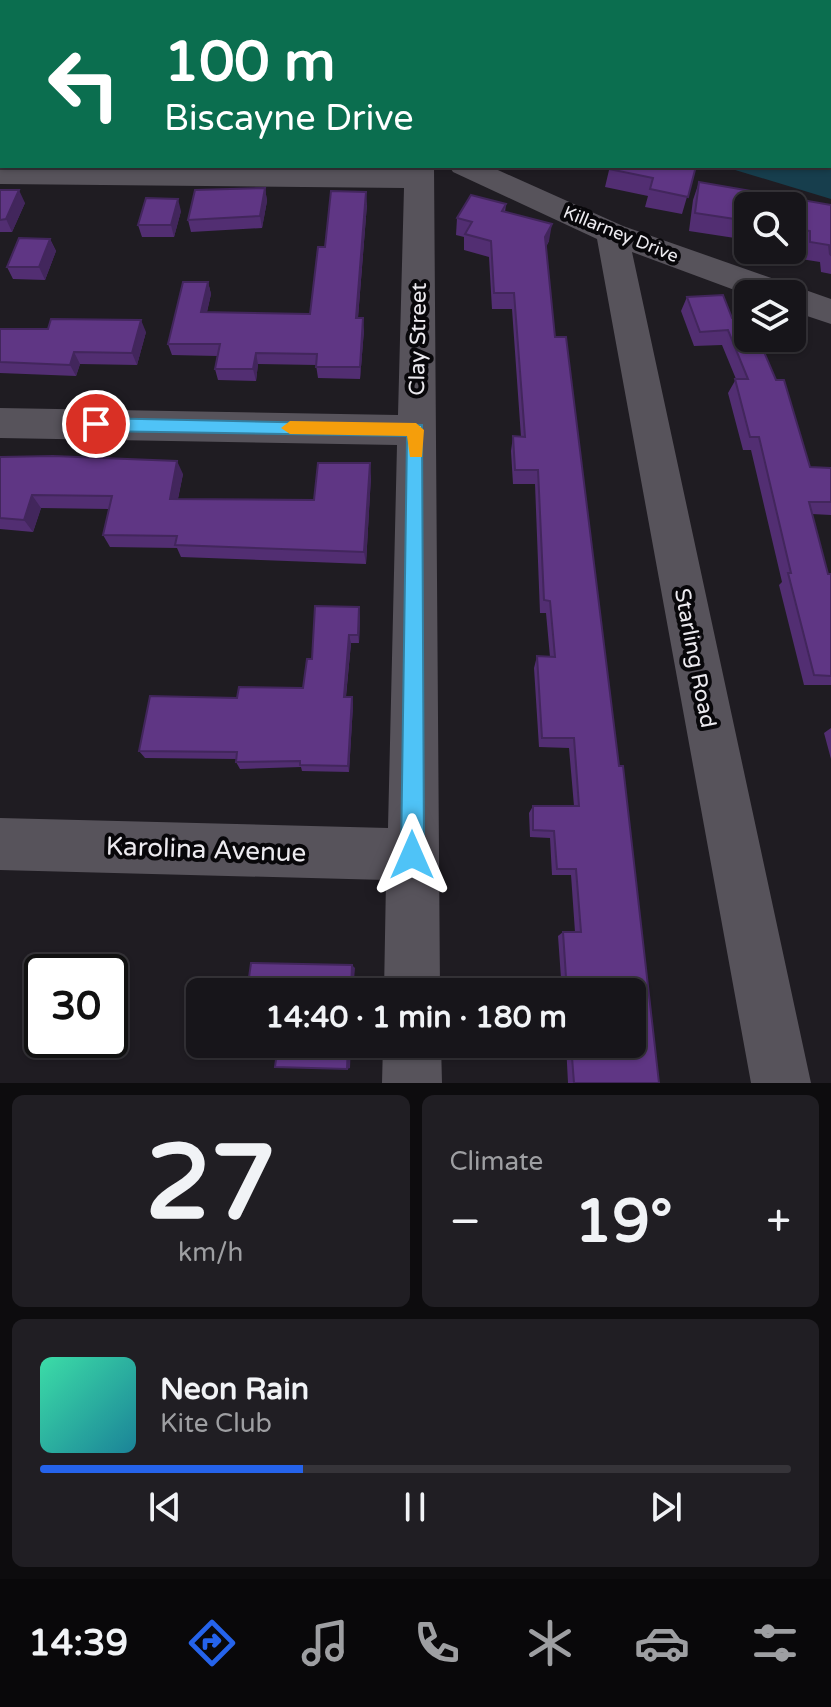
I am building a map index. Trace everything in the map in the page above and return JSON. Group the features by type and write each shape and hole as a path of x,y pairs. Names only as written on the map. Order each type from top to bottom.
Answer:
{"street":[{"name":"Killarney Drive","path":"468,168 612,233 742,280"},
{"path":"0,175 419,173"},
{"name":"Clay Street","path":"412,978 419,173"},
{"name":"Starling Road","path":"612,233 781,1083"},
{"path":"806,303 831,312"},
{"path":"0,423 416,430"},
{"name":"Karolina Avenue","path":"0,844 412,855"},
{"path":"412,1058 412,1083"}],"water":[{"path":"729,168 831,168 831,199"}],"building":[{"path":"695,168 688,197 650,189 653,178 609,169"},
{"path":"699,182 756,192 734,192 734,219 695,213"},
{"path":"265,188 260,216 188,220 195,190"},
{"path":"0,190 19,190 6,219 0,220"},
{"path":"331,191 366,192 356,318 363,318 360,367 316,367 317,354 256,353 253,369 215,369 220,344 168,344 183,282 208,282 201,312 310,314 318,247 325,247"},
{"path":"471,195 506,204 502,211 552,224 545,237 555,337 566,337 619,766 623,766 659,1083 574,1083 572,1058 646,1058 646,978 566,978 563,932 581,932 576,869 557,869 554,831 533,830 533,806 579,806 574,738 542,738 537,656 555,657 550,601 544,600 538,470 515,470 513,436 525,437 514,293 494,293 491,241 465,234 472,222 457,218"},
{"path":"146,198 178,199 171,225 138,225"},
{"path":"806,201 831,205 831,255 829,245 810,242 810,231 806,230"},
{"path":"19,238 50,239 39,267 7,267"},
{"path":"723,295 734,318 734,345 728,330 700,332 687,297"},
{"path":"51,319 141,320 132,353 74,352 70,365 0,362 0,329 48,329"},
{"path":"737,352 764,352 776,380 784,380 810,467 831,468 831,502 809,502 828,574 831,574 831,676 814,675 759,437 750,437 735,379 748,379"},
{"path":"0,457 177,461 170,499 314,500 318,463 370,463 364,552 175,545 177,536 103,535 112,496 32,495 24,520 0,518"},
{"path":"315,606 359,607 358,635 349,635 344,697 352,697 348,766 300,765 300,761 236,762 237,752 139,751 150,696 237,698 239,687 303,688 307,659 312,659"},
{"path":"251,963 352,965 352,978 249,978"},
{"path":"276,1058 347,1058 347,1069 275,1067"}],"slow traffic":[{"path":"290,428 416,430 416,453"}],"route":[{"path":"96,424 416,430 412,855"}]}
